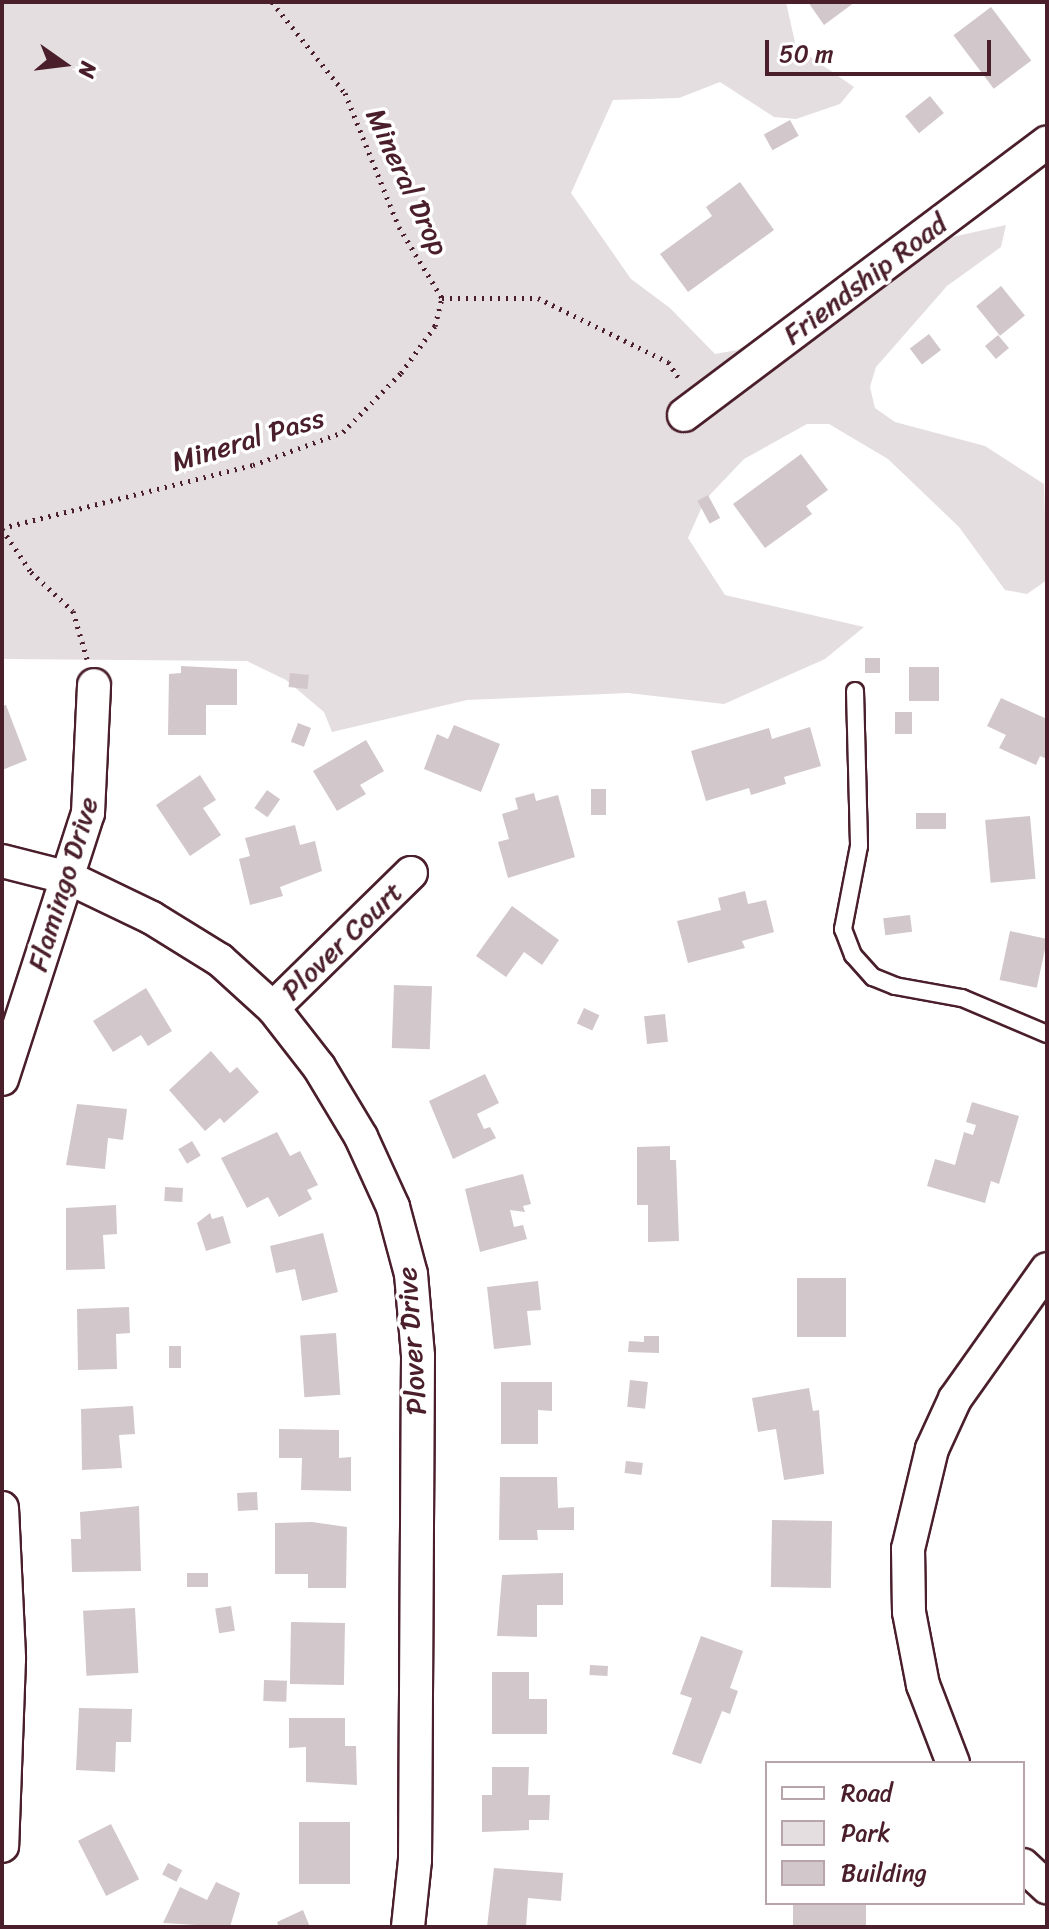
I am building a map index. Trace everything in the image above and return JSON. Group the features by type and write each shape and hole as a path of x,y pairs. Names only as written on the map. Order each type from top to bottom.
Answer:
{"street":[{"name":"Friendship Road","path":"691,410 1047,142"},
{"name":"Flamingo Drive","path":"2,1079 69,878 93,779 94,685"},
{"name":"Plover Drive","path":"2,861 69,878 152,918 220,960 273,1008 319,1067 361,1137 393,1207 411,1274 418,1356 415,1860 408,1927"},
{"name":"Plover Court","path":"273,1008 411,873"},
{"path":"952,1761 923,1685 909,1612 908,1549 932,1449 955,1399 1047,1269"},
{"path":"2,1508 9,1738 2,1846"},
{"path":"1025,1867 1047,1887"}],"lane":[{"path":"855,691 859,846 843,929 853,955 884,981 962,998 1047,1034"}],"path":[{"name":"Mineral Drop","path":"272,2 345,93 399,227 442,298 538,298 668,362 691,410"},
{"name":"Mineral Pass","path":"2,528 253,465 343,432 401,373 435,326 442,298"},
{"path":"2,528 31,572 73,611 94,685"}],"green space":[{"path":"2,2 786,2 796,47 854,87 840,104 796,119 774,117 720,82 679,98 613,100 571,193 631,279 670,308 715,354 737,350 939,240 1006,225 1001,247 947,286 876,367 870,387 875,408 895,422 985,446 1044,484 1047,580 1027,594 1005,590 959,527 888,459 829,424 807,424 744,459 705,500 688,538 725,595 864,627 825,659 724,704 628,693 467,700 332,732 324,712 286,680 247,661 2,659"}],"building":[{"path":"808,2 855,2 824,25"},
{"path":"991,7 1031,61 994,89 953,35"},
{"path":"930,96 944,113 919,133 905,116"},
{"path":"790,120 799,136 772,150 764,135"},
{"path":"740,182 774,230 688,292 660,254 712,216 706,207"},
{"path":"1001,286 1025,316 1000,336 976,306"},
{"path":"929,334 941,350 922,364 910,348"},
{"path":"998,335 1009,348 996,359 985,346"},
{"path":"801,454 828,490 806,506 812,514 765,548 733,504"},
{"path":"708,495 720,518 710,524 697,501"},
{"path":"865,658 880,658 880,673 865,673"},
{"path":"181,666 237,669 237,705 206,705 206,735 168,735 169,674 181,673"},
{"path":"909,667 939,667 939,701 909,701"},
{"path":"290,673 309,675 307,689 289,687"},
{"path":"1001,698 1047,719 1047,759 1040,756 1036,765 999,748 1006,735 987,726"},
{"path":"6,705 27,760 2,770 2,706"},
{"path":"895,712 912,712 912,734 895,734"},
{"path":"298,723 311,728 304,747 291,742"},
{"path":"454,725 500,744 481,792 424,769 437,734 448,739"},
{"path":"810,727 821,766 784,777 786,784 751,795 749,788 706,801 691,751 769,728 772,739"},
{"path":"366,740 384,771 360,785 366,794 337,811 313,771"},
{"path":"200,775 216,800 203,808 221,835 190,856 156,805"},
{"path":"591,789 606,789 606,815 591,815"},
{"path":"267,790 280,799 267,817 254,808"},
{"path":"534,793 536,801 558,795 575,857 508,878 498,842 509,839 502,814 518,809 515,798"},
{"path":"916,813 946,813 946,829 916,829"},
{"path":"1030,816 1035,879 991,883 985,820"},
{"path":"295,825 300,845 315,841 322,871 280,887 283,896 250,905 239,859 250,856 245,838"},
{"path":"745,891 748,904 766,900 774,932 742,941 745,948 688,963 677,921 721,910 718,898"},
{"path":"512,906 559,940 542,965 524,952 506,977 476,956"},
{"path":"910,915 912,932 885,935 883,918"},
{"path":"1010,931 1047,939 1037,988 1000,980"},
{"path":"394,985 432,986 430,1049 392,1048"},
{"path":"146,988 172,1031 148,1046 141,1035 113,1052 93,1021"},
{"path":"584,1008 599,1015 592,1031 577,1023"},
{"path":"665,1014 668,1042 647,1044 644,1016"},
{"path":"211,1051 230,1073 237,1067 259,1092 224,1123 220,1118 205,1131 169,1090"},
{"path":"485,1074 499,1103 477,1114 484,1129 490,1127 496,1138 453,1159 429,1101"},
{"path":"972,1102 1019,1116 999,1184 991,1181 985,1203 927,1186 935,1159 955,1165 964,1132 973,1135 976,1125 966,1122"},
{"path":"77,1104 127,1109 123,1140 108,1138 105,1169 66,1165"},
{"path":"277,1132 290,1156 300,1151 318,1185 307,1190 312,1199 279,1217 268,1197 247,1208 221,1158"},
{"path":"192,1141 201,1156 187,1164 178,1149"},
{"path":"670,1146 670,1160 676,1160 679,1241 648,1242 648,1205 637,1205 637,1147"},
{"path":"523,1174 531,1204 523,1206 525,1212 510,1210 514,1227 523,1225 527,1239 480,1252 465,1189"},
{"path":"165,1187 183,1188 182,1202 164,1201"},
{"path":"116,1205 117,1234 103,1235 105,1269 66,1270 66,1208"},
{"path":"210,1213 212,1219 223,1216 231,1243 206,1251 197,1223"},
{"path":"323,1233 338,1292 302,1301 295,1269 276,1273 270,1246"},
{"path":"797,1278 846,1278 846,1337 797,1337"},
{"path":"538,1281 541,1310 527,1311 531,1345 494,1349 487,1287"},
{"path":"129,1307 130,1333 116,1334 117,1369 78,1370 77,1309"},
{"path":"336,1333 340,1395 304,1397 300,1336"},
{"path":"644,1336 659,1336 659,1353 628,1352 629,1341 644,1342"},
{"path":"169,1346 181,1346 181,1368 169,1368"},
{"path":"630,1380 648,1382 645,1409 627,1407"},
{"path":"501,1382 552,1382 552,1411 538,1410 538,1444 501,1444"},
{"path":"809,1388 813,1411 819,1410 824,1474 784,1480 776,1429 758,1432 752,1398"},
{"path":"133,1406 135,1434 119,1435 122,1468 82,1470 81,1409"},
{"path":"279,1429 339,1430 339,1458 351,1457 351,1491 301,1490 302,1458 279,1458"},
{"path":"626,1461 643,1463 641,1475 625,1473"},
{"path":"500,1477 557,1477 558,1508 574,1507 574,1530 537,1530 538,1540 499,1540"},
{"path":"257,1492 258,1510 238,1511 237,1493"},
{"path":"139,1506 141,1571 72,1572 71,1539 81,1539 80,1512"},
{"path":"772,1520 832,1521 831,1588 771,1587"},
{"path":"312,1522 347,1527 346,1588 308,1588 308,1574 275,1574 275,1523"},
{"path":"187,1573 208,1573 208,1587 187,1587"},
{"path":"563,1573 563,1605 537,1605 537,1637 497,1636 502,1575"},
{"path":"231,1606 235,1631 219,1633 215,1609"},
{"path":"135,1608 138,1673 86,1676 83,1611"},
{"path":"291,1622 345,1623 344,1685 290,1684"},
{"path":"701,1636 743,1651 730,1688 738,1691 730,1714 722,1711 701,1764 672,1754 692,1698 680,1694"},
{"path":"590,1665 608,1666 607,1676 589,1675"},
{"path":"492,1672 529,1672 529,1699 547,1699 547,1734 492,1734"},
{"path":"264,1680 287,1681 286,1702 263,1701"},
{"path":"79,1708 132,1709 131,1742 116,1742 115,1772 76,1770"},
{"path":"289,1718 345,1718 345,1746 356,1746 357,1785 306,1782 306,1747 289,1748"},
{"path":"492,1767 529,1767 528,1795 550,1795 549,1820 529,1820 529,1830 482,1832 482,1795 492,1795"},
{"path":"299,1822 350,1822 350,1884 299,1884"},
{"path":"111,1824 139,1879 106,1896 78,1841"},
{"path":"168,1863 182,1870 176,1882 162,1875"},
{"path":"494,1868 563,1873 561,1901 528,1898 526,1927 487,1927"},
{"path":"216,1882 240,1893 230,1927 163,1923 180,1887 207,1900"},
{"path":"793,1905 866,1905 866,1927 793,1927"},
{"path":"303,1910 310,1927 279,1927 277,1922"}]}
